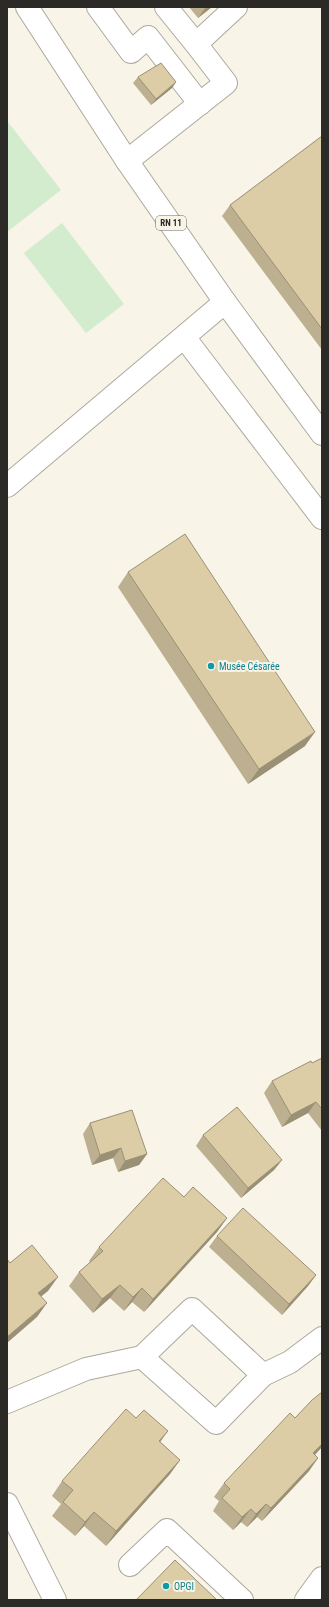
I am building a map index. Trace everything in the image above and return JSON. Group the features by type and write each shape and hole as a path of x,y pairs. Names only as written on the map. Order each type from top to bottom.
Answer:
{"street":[{"name":"RN 11","path":"27,7 127,161 225,302 322,434"},
{"path":"98,7 131,52 148,37 200,104"},
{"path":"127,161 226,83 166,7"},
{"path":"196,44 236,7"},
{"path":"7,486 225,302"},
{"path":"184,337 322,518"},
{"path":"7,1402 86,1369 142,1357 192,1309 263,1375"},
{"path":"142,1357 216,1423 263,1375 290,1362 322,1338"},
{"path":"7,1504 55,1600"},
{"path":"130,1565 167,1530 242,1600"},
{"path":"306,1600 322,1578"}],"green space":[{"path":"7,121 61,190 7,232"},
{"path":"62,223 124,304 86,333 24,253"}],"building":[{"path":"161,63 176,82 156,99 138,77"},
{"path":"322,136 322,329 230,205"},
{"name":"Musée Césarée","path":"185,534 315,732 259,769 128,572"},
{"path":"322,1058 322,1109 316,1102 291,1115 272,1081 311,1061 312,1063"},
{"path":"237,1107 282,1160 248,1188 203,1135"},
{"path":"132,1110 147,1154 125,1161 121,1148 100,1155 90,1123"},
{"path":"163,1178 184,1197 193,1187 227,1218 153,1299 142,1288 133,1297 120,1285 102,1299 79,1272 103,1251 99,1247"},
{"path":"243,1208 316,1275 289,1304 217,1236"},
{"path":"32,1245 58,1277 38,1293 47,1303 7,1337 7,1259 10,1263"},
{"path":"322,1392 322,1444 313,1453 318,1458 271,1508 266,1504 256,1514 251,1509 242,1517 222,1498 230,1489 224,1483 290,1413 295,1418"},
{"path":"126,1409 136,1418 144,1410 168,1431 159,1441 180,1460 116,1531 94,1512 85,1522 63,1502 73,1490 62,1481"},
{"path":"175,1560 217,1600 136,1600"}],"place":[{"name":"Musée Césarée","path":"211,666"},
{"name":"OPGI","path":"166,1586"}]}
